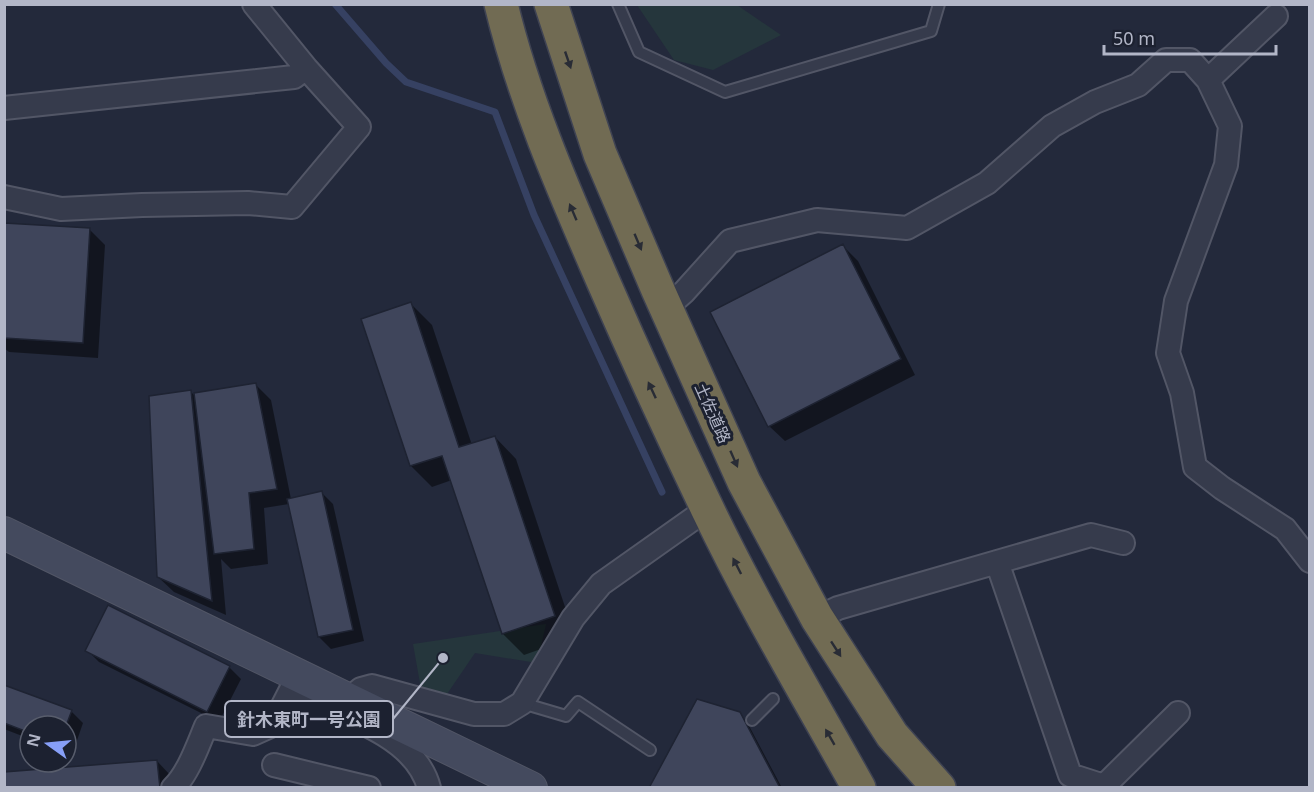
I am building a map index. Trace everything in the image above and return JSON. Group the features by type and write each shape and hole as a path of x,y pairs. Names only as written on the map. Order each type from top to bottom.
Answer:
{"highway":[{"path":"501,4 510,44 562,187 620,320 707,509 775,639 859,788"},
{"name":"土佐道路","path":"550,4 600,154 744,482 817,618 892,735 939,788"},
{"path":"909,756 917,788"}],"street":[{"path":"4,197 61,209 248,203 292,207 359,127 306,68 254,4"},
{"path":"1208,80 1276,16"},
{"path":"666,308 684,292 729,241 817,220 907,228 987,183 1052,126 1095,102 1138,84 1166,60 1190,60 1208,80 1230,126 1226,165 1176,302 1168,353 1182,393 1196,467 1222,488 1285,529 1310,561"},
{"path":"4,108 294,77 306,68"},
{"path":"349,699 361,689 372,686 474,714 504,714 522,703 573,618 601,584 707,509"},
{"path":"4,532 295,684 378,730 407,751 427,778 429,788"},
{"path":"817,618 838,608 1091,535 1124,543"},
{"path":"998,562 1070,775 1104,786 1178,713"},
{"path":"295,684 349,699 531,788"},
{"path":"173,788 196,751 206,726 253,734 273,725 295,684"},
{"path":"274,765 369,788"}],"lane":[{"path":"618,4 639,52 725,92 931,32 939,4"},
{"path":"752,720 773,699"},
{"path":"522,703 566,716 578,702 650,750"}],"shaded area":[{"path":"637,5 737,5 781,35 713,70 674,60"},
{"path":"546,624 537,663 475,653 445,697 421,689 413,644"}],"building":[{"path":"4,223 90,228 83,343 4,338"},
{"path":"843,244 901,359 768,427 710,312"},
{"path":"411,302 459,447 495,436 555,616 502,634 442,456 410,466 361,319"},
{"path":"256,383 277,489 249,493 254,549 214,554 194,393"},
{"path":"191,390 212,601 157,577 149,396"},
{"path":"322,491 353,630 318,637 287,499"},
{"path":"108,605 230,666 207,712 85,651"},
{"path":"4,685 72,710 70,714 18,714 18,728 4,723"},
{"path":"697,699 740,712 780,788 649,788"},
{"path":"157,760 160,788 4,788 4,772 78,774 78,766"}],"waterway":[{"path":"335,4 386,63 406,82 495,112 534,215 662,492"}],"place":[{"name":"針木東町一号公園","path":"443,658"}]}
